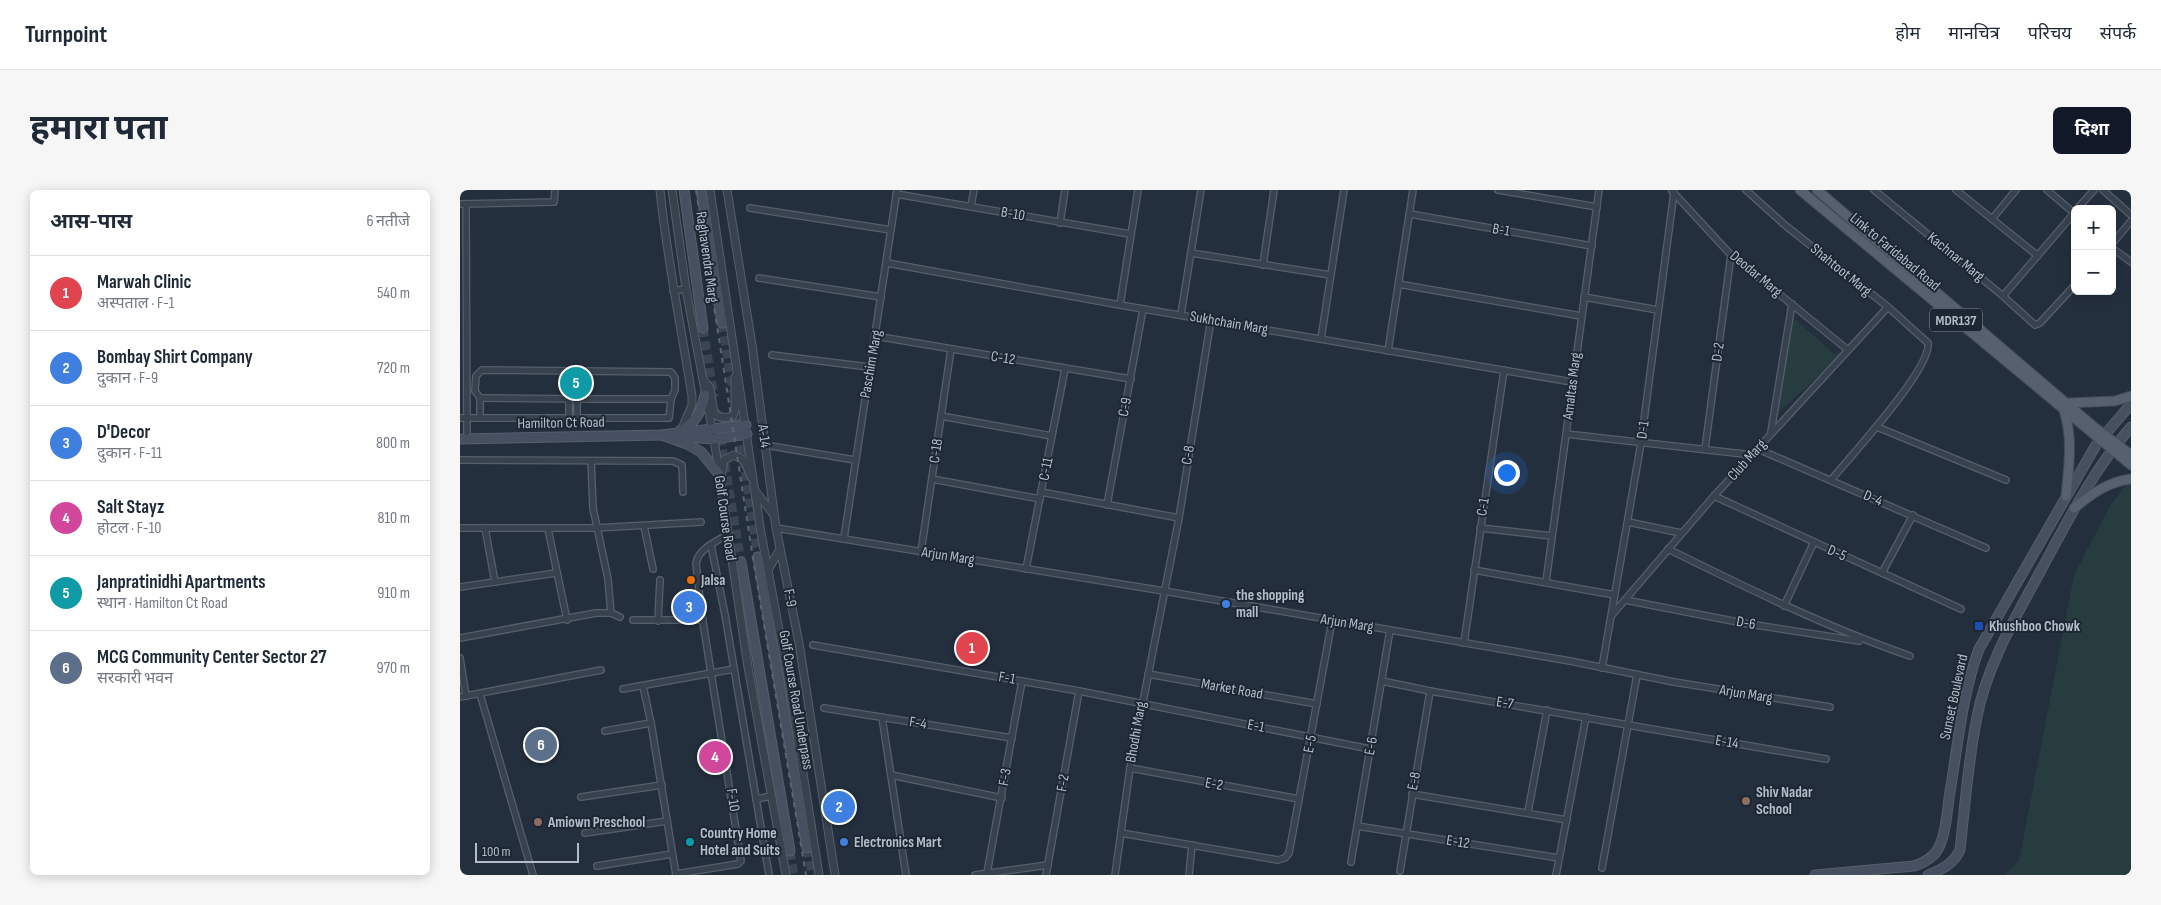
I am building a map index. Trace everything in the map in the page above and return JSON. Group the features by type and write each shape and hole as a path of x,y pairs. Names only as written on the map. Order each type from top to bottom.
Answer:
{"main road":[{"name":"Raghavendra Marg","path":"684,190 703,328"},
{"name":"Raghavendra Marg","path":"702,190 722,323"},
{"name":"Link to Faridabad Road","path":"1800,190 2114,447"},
{"name":"Link to Faridabad Road","path":"1817,190 2066,407"},
{"path":"662,435 681,431 700,414 705,395"},
{"path":"2066,496 2070,429 2066,407 2114,402 2131,396"},
{"name":"Sunset Boulevard","path":"1932,856 1941,845 1963,712 1976,658 1984,639 2102,436 2131,404"},
{"name":"Sunset Boulevard","path":"1928,875 1946,867 1956,858 1960,850 1976,718 1985,685 2000,646 2074,508 2114,447 2131,427"},
{"name":"Hamilton Ct Road","path":"464,439 713,434 747,429"},
{"path":"662,435 687,444 701,452 719,474"},
{"name":"MDR137","path":"2114,447 2131,455"},
{"name":"MDR137","path":"2114,447 2131,465"},
{"path":"2074,508 2109,483 2131,478"},
{"name":"Golf Course Road Underpass","path":"758,557 807,848"},
{"name":"Golf Course Road Underpass","path":"740,562 790,851"},
{"path":"1815,875 1914,866 1932,856 1946,867"}],"street":[{"path":"464,439 463,204 554,202 554,190"},
{"path":"660,190 673,291 683,337 692,396 692,405 681,431"},
{"name":"Golf Course Road","path":"672,190 686,289 713,434 727,535 786,875"},
{"path":"710,190 768,570 819,875"},
{"name":"A-14","path":"727,190 752,345 776,528"},
{"path":"971,206 974,190"},
{"path":"1060,223 1065,190"},
{"path":"1120,305 1138,190"},
{"path":"1181,314 1201,190"},
{"path":"1263,265 1274,190"},
{"path":"1321,339 1344,190"},
{"path":"1388,351 1413,190"},
{"path":"1498,190 1597,207"},
{"name":"Amaltas Marg","path":"1546,582 1599,190"},
{"name":"Shahtoot Marg","path":"1746,190 1786,226 1888,307 1928,342 1928,352 1877,427"},
{"name":"Kachnar Marg","path":"1874,190 2003,296 2033,324 2037,326 2071,289"},
{"path":"1956,190 2038,256"},
{"path":"1992,219 2016,190"},
{"path":"2047,190 2071,208"},
{"path":"2080,205 2094,190"},
{"path":"2103,190 2131,215"},
{"name":"Deodar Marg","path":"1673,191 1731,255 1848,350"},
{"name":"D-1","path":"1602,668 1641,442 1673,191"},
{"name":"B-10","path":"896,192 1060,223 1130,234"},
{"name":"Paschim Marg","path":"844,538 896,192"},
{"path":"750,208 891,230"},
{"name":"B-1","path":"1410,214 1592,246"},
{"path":"2003,296 2071,216"},
{"path":"2116,239 2131,221"},
{"path":"2115,250 2131,262"},
{"path":"1191,253 1330,275"},
{"name":"D-2","path":"1705,449 1731,255"},
{"name":"Sukhchain Marg","path":"886,263 1572,382"},
{"path":"759,278 881,297"},
{"path":"1398,284 1581,316"},
{"path":"673,291 686,289"},
{"path":"1584,297 1658,310"},
{"path":"1771,432 1792,304"},
{"name":"Club Marg","path":"1611,616 1714,496 1753,455 1771,432 1888,307"},
{"name":"C-9","path":"1107,505 1143,309"},
{"name":"C-8","path":"1164,591 1179,518 1211,319"},
{"name":"C-12","path":"875,336 1130,379"},
{"name":"C-18","path":"921,552 951,349"},
{"path":"772,355 870,366"},
{"name":"C-11","path":"1026,568 1065,369"},
{"path":"463,418 480,418 669,418 672,399 675,395 676,378 671,372 482,370 476,376 476,391 480,398 480,418"},
{"name":"C-1","path":"1464,643 1504,370"},
{"path":"702,378 710,388 715,415 729,417 733,416 735,410 735,380 738,373"},
{"path":"480,398 672,399"},
{"path":"569,399 569,418"},
{"path":"577,399 577,418"},
{"path":"941,416 1052,436"},
{"path":"1831,480 1877,427 2006,480"},
{"path":"1566,434 1753,455"},
{"path":"772,446 855,460"},
{"name":"D-4","path":"1758,449 1986,548"},
{"path":"720,485 722,480 722,463 731,455 738,456 744,460 754,480"},
{"path":"460,460 679,462 682,465 683,492"},
{"path":"591,461 592,496 596,528 608,579 611,613"},
{"path":"932,479 1040,499"},
{"path":"756,492 774,516"},
{"path":"1041,492 1179,518"},
{"name":"D-5","path":"1714,496 1960,609"},
{"path":"1882,573 1913,515"},
{"path":"460,528 596,528 701,522"},
{"path":"1628,522 1682,533"},
{"path":"644,526 653,569"},
{"path":"486,528 495,582"},
{"name":"Arjun Marg","path":"776,528 1164,591 1637,675 1830,706"},
{"name":"F-9","path":"776,528 799,643 835,875"},
{"path":"1480,528 1552,536"},
{"path":"548,529 567,620"},
{"path":"712,673 696,564 700,554 727,535"},
{"path":"1784,606 1814,542"},
{"path":"711,545 769,875"},
{"path":"768,570 780,549"},
{"name":"D-6","path":"1668,549 1784,606 1868,642 1910,656"},
{"path":"1474,570 1615,595"},
{"path":"460,587 556,573"},
{"path":"658,621 660,580"},
{"name":"Bhodhi Marg","path":"1115,875 1141,704 1164,591"},
{"name":"D-6","path":"1625,600 1743,623 1868,642"},
{"path":"460,638 567,620 596,613 611,613 620,617"},
{"path":"633,620 703,620"},
{"name":"E-5","path":"1192,845 1278,860 1285,858 1289,853 1332,621"},
{"name":"E-6","path":"1351,862 1390,630"},
{"name":"F-1","path":"813,645 1079,690 1141,704"},
{"path":"460,658 463,697 601,670"},
{"path":"623,689 734,668"},
{"name":"F-10","path":"676,874 738,864 741,861 712,673"},
{"name":"Market Road","path":"1148,674 1317,704"},
{"path":"1602,868 1637,675"},
{"name":"E-7","path":"1382,680 1430,691 1628,725"},
{"name":"F-3","path":"987,873 1022,681"},
{"path":"643,686 662,785 676,874"},
{"name":"F-2","path":"1046,875 1079,690"},
{"name":"E-8","path":"1400,871 1430,691"},
{"path":"480,694 533,875"},
{"name":"E-1","path":"1141,704 1370,749"},
{"name":"F-4","path":"824,708 1012,738"},
{"path":"1528,812 1547,710"},
{"path":"882,717 906,875"},
{"path":"1556,875 1586,717"},
{"path":"605,731 651,723"},
{"name":"E-14","path":"1628,725 1826,759"},
{"name":"E-2","path":"1130,768 1299,799"},
{"path":"891,775 1002,798"},
{"path":"581,797 662,785"},
{"path":"1412,794 1567,820"},
{"path":"756,798 772,796"},
{"path":"585,833 667,820"},
{"name":"E-12","path":"1357,826 1560,858"},
{"path":"1121,833 1192,845 1189,875"},
{"path":"597,866 672,854"},
{"path":"975,875 1048,865"}],"green space":[{"path":"1794,318 1834,354 1848,350 1774,416"},
{"path":"2131,478 2131,875 2004,875 2019,861 2074,575 2110,506"}],"tunnel":[{"path":"722,323 733,392"},
{"path":"703,328 714,397"},
{"path":"735,405 758,557"},
{"path":"716,410 741,562"},
{"path":"807,848 812,875"},
{"path":"790,851 794,875"}],"railway":[{"path":"696,190 754,565 806,875"}],"place":[{"name":"Janpratinidhi Apartments","path":"576,383"},
{"name":"Jalsa","path":"691,580"},
{"name":"the shopping mall","path":"1226,604"},
{"name":"D'Decor","path":"689,607"},
{"name":"Khushboo Chowk","path":"1979,626"},
{"name":"Marwah Clinic","path":"972,648"},
{"name":"MCG Community Center Sector 27","path":"541,745"},
{"name":"Salt Stayz","path":"715,757"},
{"name":"Shiv Nadar School","path":"1746,801"},
{"name":"Bombay Shirt Company","path":"839,807"},
{"name":"Amiown Preschool","path":"538,822"},
{"name":"Country Home Hotel and Suits","path":"690,842"},
{"name":"Electronics Mart","path":"844,842"}]}
